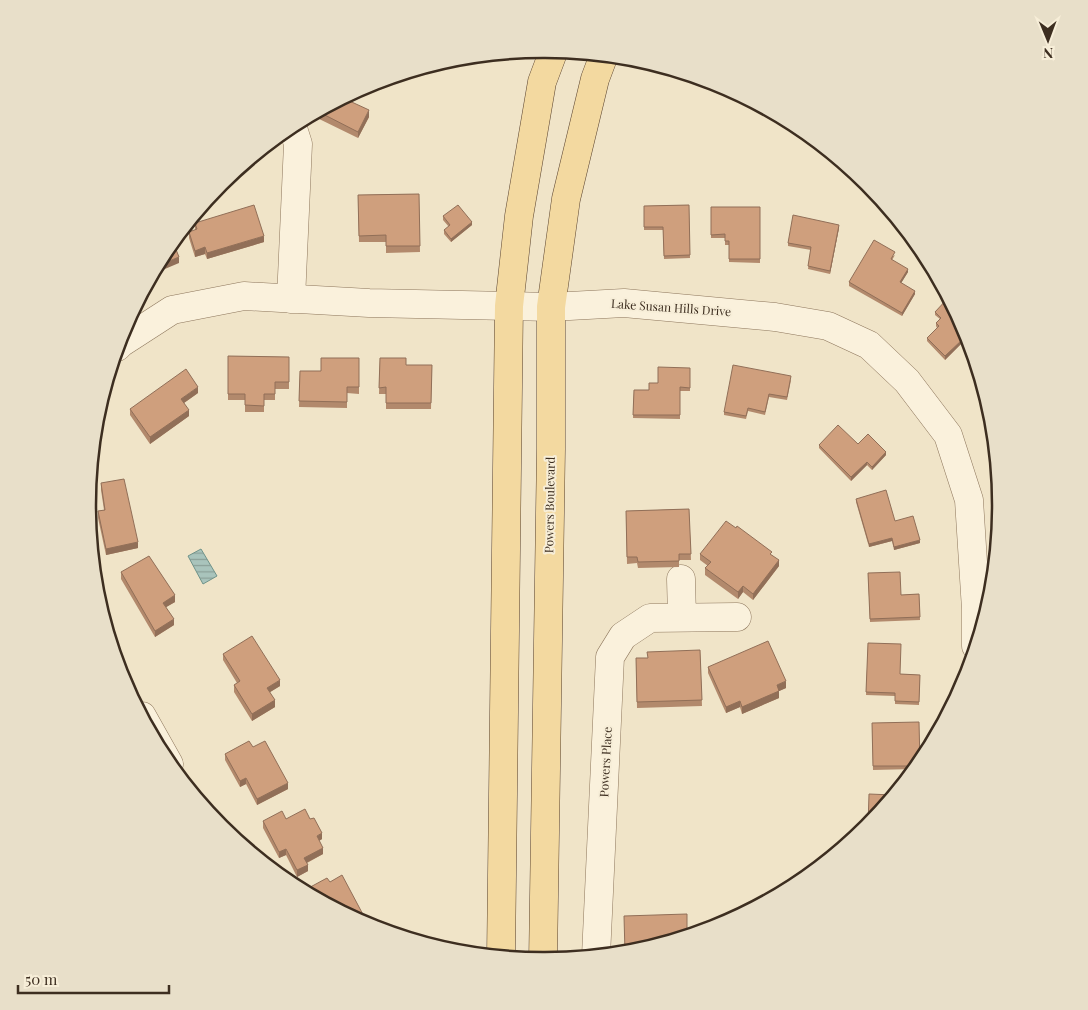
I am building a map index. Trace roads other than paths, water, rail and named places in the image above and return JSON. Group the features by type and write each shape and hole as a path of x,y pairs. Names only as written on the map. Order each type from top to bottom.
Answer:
{"main road":[{"path":"501,951 510,306 522,197 542,82 551,58"},
{"name":"Powers Boulevard","path":"543,952 551,450 551,307 566,199 595,79 602,61"}],"street":[{"path":"290,299 298,144 295,133"},
{"name":"Lake Susan Hills Drive","path":"130,337 172,310 244,296 369,303 551,307 624,303 775,317 828,326 869,344 907,381 948,435 968,500 976,621"},
{"path":"681,579 682,617"},
{"name":"Powers Place","path":"596,950 608,742 610,657 623,636 650,618 737,617"}],"water":[{"path":"201,549 217,576 203,584 188,556"}]}
